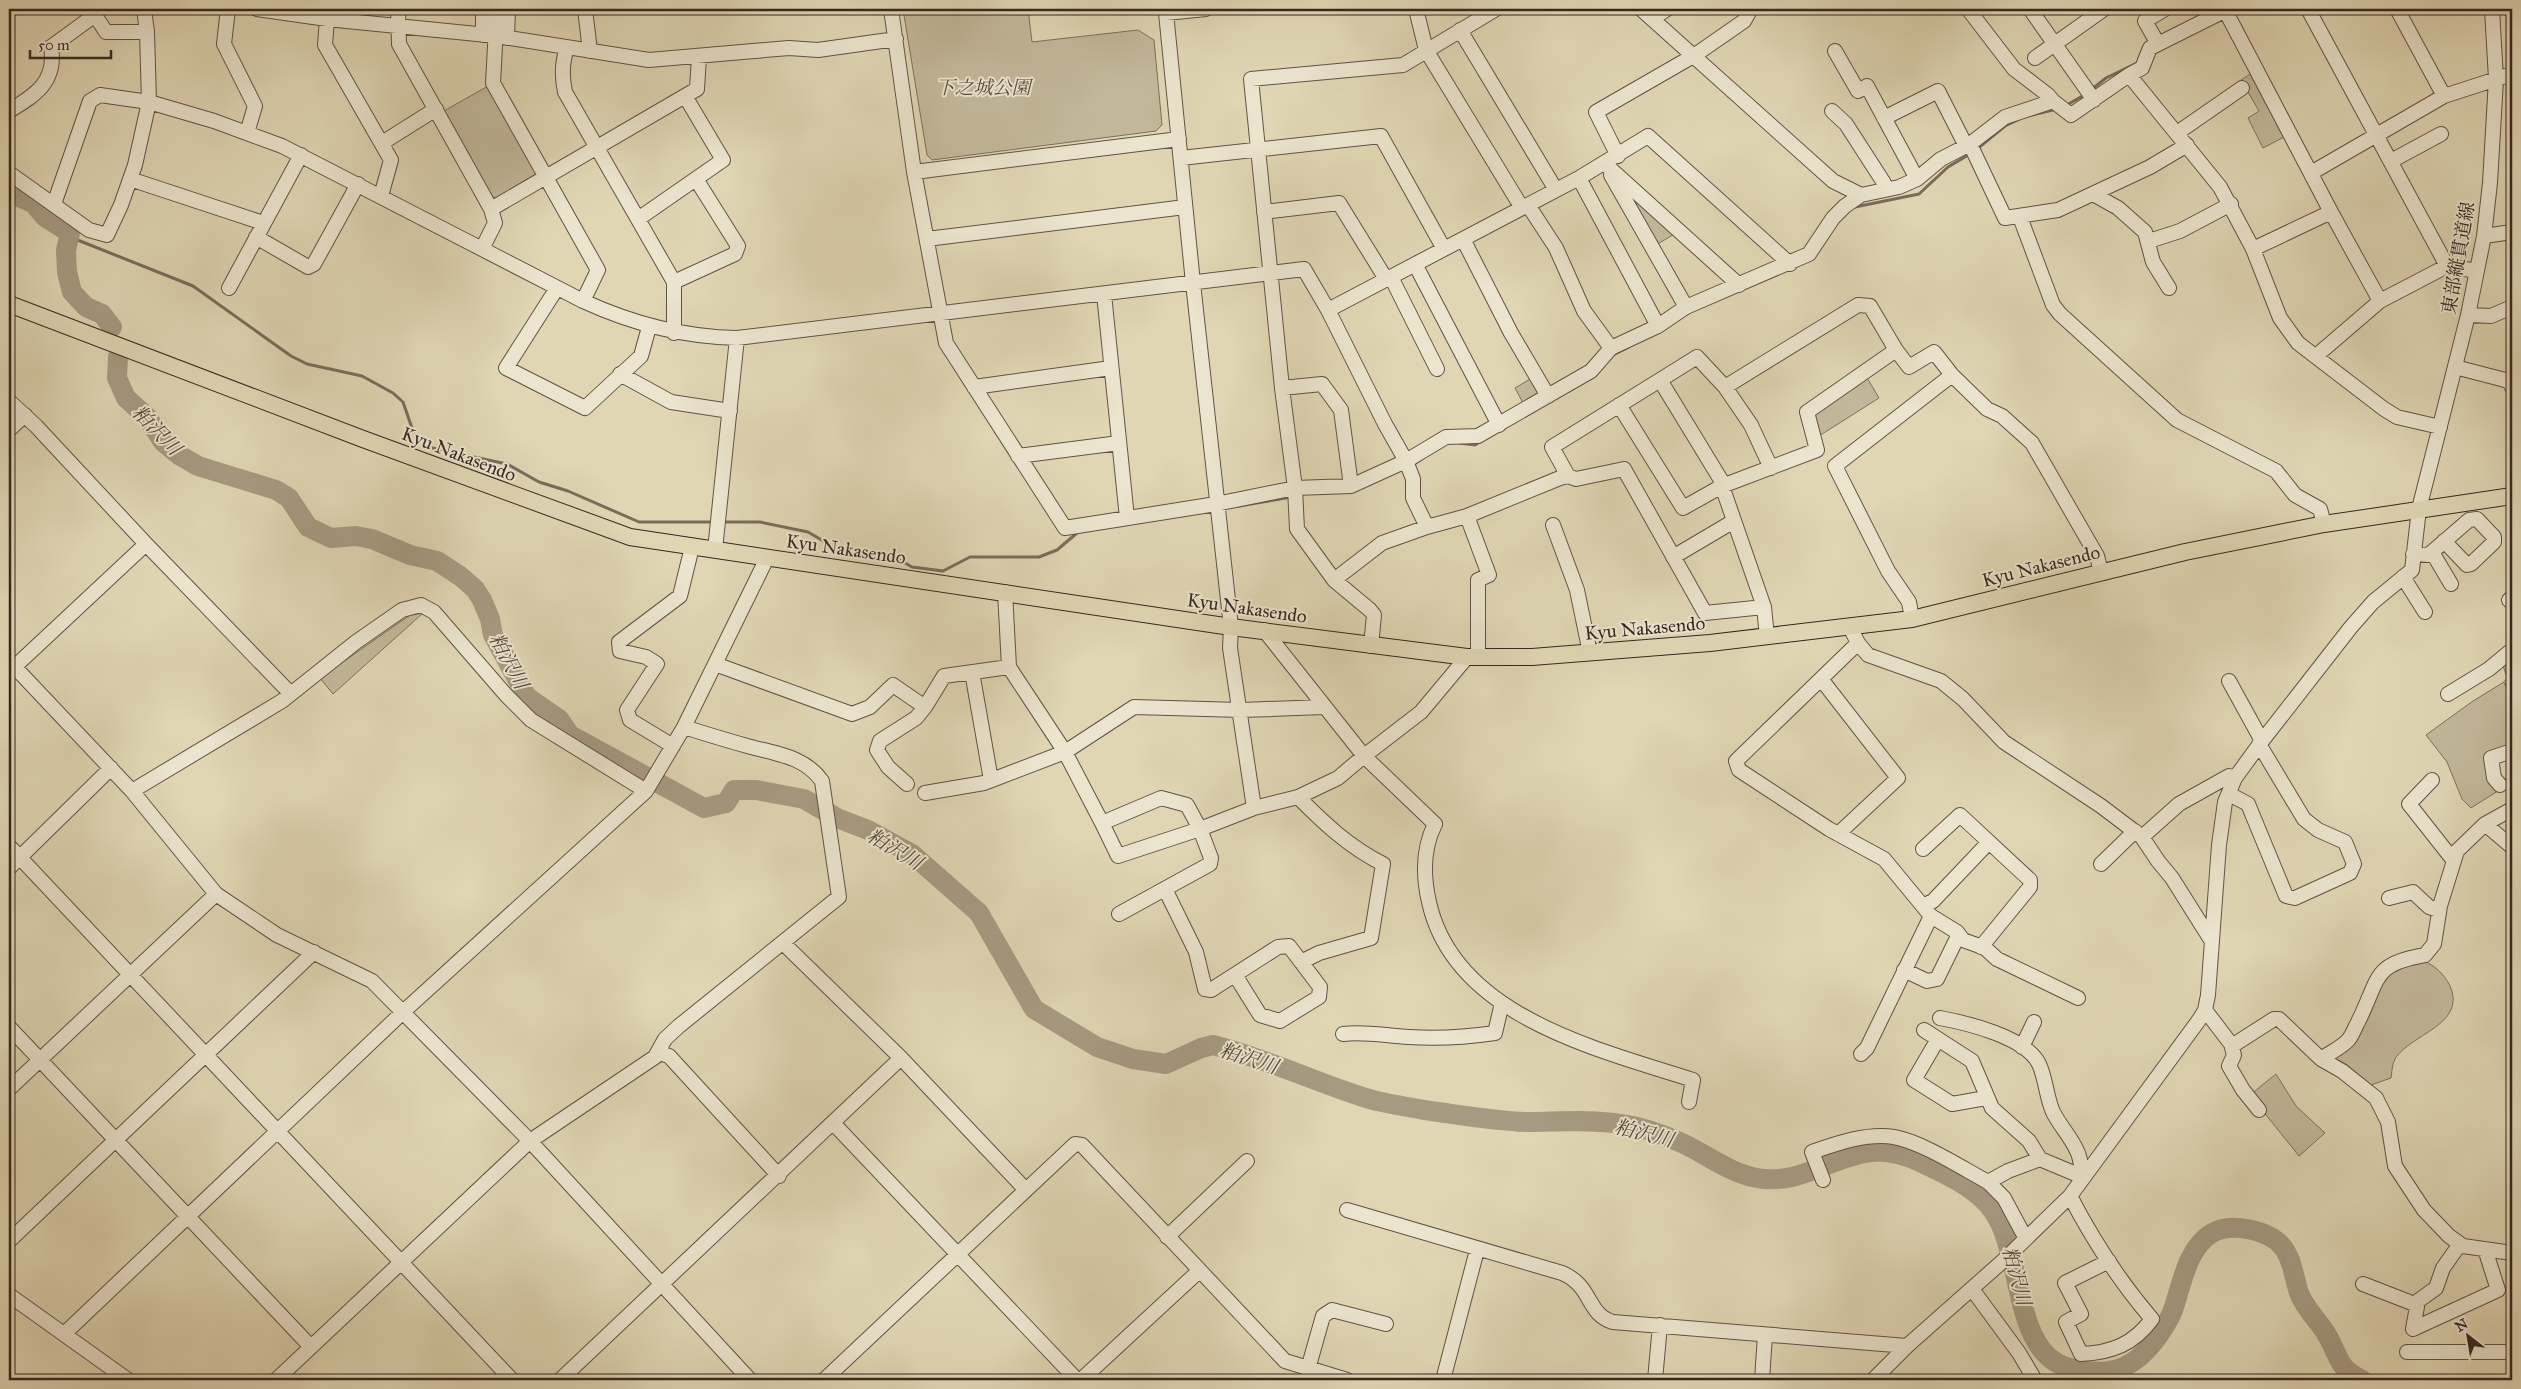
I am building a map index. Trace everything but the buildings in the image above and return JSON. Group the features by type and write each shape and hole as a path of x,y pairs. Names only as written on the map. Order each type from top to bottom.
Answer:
{"main road":[{"name":"Kyu Nakasendo","path":"9,304 574,518 630,537 1231,627 1371,646 1473,657 1532,657 1767,637 1912,619 2185,552 2324,524 2512,496"}],"street":[{"path":"9,173 89,230 107,235 130,178 149,102 147,32 144,9"},
{"path":"228,9 224,44 255,106 248,133"},
{"path":"257,9 326,19 502,37 649,60 789,48 818,50 896,39"},
{"path":"398,9 399,44 491,209 495,222 482,249"},
{"path":"483,9 483,35"},
{"path":"497,9 502,37"},
{"path":"508,9 493,83 598,270 583,301"},
{"path":"585,9 590,51"},
{"path":"891,9 914,172 946,343 1065,528 1216,504 1295,488 1351,486 1406,461 1446,437 1478,436 1592,371 1611,348 1658,326 1686,307 1790,264 1809,254 1833,218 1845,206 1861,196 1899,187 1918,179 1941,159 1968,145 2005,117 2055,103"},
{"path":"1206,9 1166,13 1216,504 1231,627 1230,648 1241,710 1254,808"},
{"path":"1416,9 1426,50 1525,206 1556,248 1584,311 1611,348"},
{"path":"1371,646 1374,615 1334,580 1297,530 1295,488 1282,388 1251,79 1403,65 1496,9"},
{"path":"1641,9 1653,18 1672,39 1694,55 1834,181 1861,196"},
{"path":"1653,18 1667,9"},
{"path":"1618,156 1596,112 1694,55 1744,21 1748,14 1745,9"},
{"path":"1968,9 2014,69 2048,94 2055,103 2071,115 2142,68 2150,48 2226,10 2330,212 2380,301"},
{"path":"2030,9 2094,100"},
{"path":"2158,44 2145,21 2165,9"},
{"path":"2308,9 2447,266"},
{"path":"2397,9 2444,96"},
{"name":"東部縦貫道線","path":"2408,573 2413,554 2419,509 2468,315 2484,236 2490,183 2496,79 2492,9"},
{"path":"2035,58 2101,10"},
{"path":"9,111 37,94 49,75 52,63 51,47 93,12 106,32 147,32"},
{"path":"326,19 326,45 391,160 382,196"},
{"path":"1460,30 1556,190"},
{"path":"567,48 564,57 563,82 565,92 674,282 674,333"},
{"path":"1835,51 1858,91 1867,86 1918,179"},
{"path":"491,209 696,89 699,57"},
{"path":"2311,173 2444,96 2512,74"},
{"path":"2129,75 2187,145 2231,204 2253,249 2280,318 2298,343 2384,410 2397,417 2440,427"},
{"path":"2177,133 2242,88"},
{"path":"1884,118 1938,91 2005,218 2058,210 2150,167 2187,145"},
{"path":"54,204 90,102 100,94 149,102 248,133 300,155 615,316 674,333 707,338 737,338 940,315 1304,269 1328,310 1385,424 1406,461 1414,479 1413,498 1427,527"},
{"path":"638,219 723,160 684,96"},
{"path":"382,143 436,109"},
{"path":"1832,111 1846,124 1884,183 1884,190"},
{"path":"2391,161 2441,134"},
{"path":"1181,158 1257,148 1381,136 1444,249"},
{"path":"1328,310 1605,164 1648,136 1790,264"},
{"path":"914,172 1179,139"},
{"path":"229,288 300,155"},
{"path":"1605,164 1739,285"},
{"path":"1605,164 1686,307"},
{"path":"130,178 263,223"},
{"path":"1579,178 1658,326"},
{"path":"674,282 736,254 738,246 696,179"},
{"path":"256,238 308,267 314,264 358,184"},
{"path":"2093,194 2118,208 2145,232 2153,262 2169,288"},
{"path":"1264,212 1338,203 1388,278 1437,369"},
{"path":"2148,242 2180,231 2231,204"},
{"path":"927,239 1185,207"},
{"path":"2253,249 2330,212"},
{"path":"2020,217 2053,305 2060,314 2177,420 2276,471 2295,495 2320,509 2324,524"},
{"path":"2484,236 2512,232"},
{"path":"1463,239 1511,334 1548,396"},
{"path":"1415,264 1499,425"},
{"path":"2316,356 2380,301 2447,266 2477,271"},
{"path":"557,288 506,368 584,408 641,356 649,327"},
{"path":"1104,294 1127,518"},
{"path":"1725,388 1858,305 1870,306 1896,350 1910,367 1934,352 1952,375 1987,409 2002,416 2032,443 2097,556 2101,572"},
{"path":"2468,315 2491,316 2512,307"},
{"path":"715,550 737,338"},
{"path":"1776,471 1817,450 1807,412 1896,350"},
{"path":"1764,607 1705,613 1624,469 1576,479 1568,476 1552,446 1697,357 1725,388 1751,425 1776,471"},
{"path":"2455,367 2509,380 2512,386"},
{"path":"974,387 1111,368"},
{"path":"620,374 671,402 730,411"},
{"path":"1835,466 1952,375"},
{"path":"1660,380 1723,485 1764,607 1767,637"},
{"path":"1282,388 1322,384 1341,410 1351,486"},
{"path":"9,401 25,415 290,693"},
{"path":"1619,405 1683,508 1723,485 1776,471 1824,455 1835,466 1888,571 1909,602 1912,619"},
{"path":"9,430 25,415"},
{"path":"1018,456 1119,443"},
{"path":"1334,580 1382,543 1427,527 1467,516 1568,476"},
{"path":"1005,592 1009,667 1065,752 1118,856 1200,830 1254,808 1298,797 1338,778 1420,712 1473,657 1478,580 1488,575 1467,516"},
{"path":"1673,556 1734,521"},
{"path":"1554,525 1577,590 1590,652"},
{"path":"2413,554 2429,555 2444,541"},
{"path":"146,544 11,667 132,791 216,894 277,935 372,981 530,1142 662,1282 750,1380"},
{"path":"673,746 630,720 627,710 657,664 646,656 620,651 619,642 680,596 692,547"},
{"path":"2432,552 2451,584"},
{"path":"64,1334 403,1012 648,787 684,727 767,558"},
{"path":"1873,1380 1907,1346 2004,1260 2070,1196 2205,1010 2208,995 2219,845 2229,794 2235,778 2260,742 2368,608 2408,573 2425,612"},
{"path":"132,791 282,701 356,642 402,610 412,606 428,607 531,720 648,787"},
{"path":"1850,628 1858,643 1868,655 1941,681 1963,699 2004,742 2101,806 2139,834 2172,878 2211,940"},
{"path":"1264,630 1364,756 1435,824 1430,833 1426,852 1424,880 1432,916 1442,940 1454,958 1502,1003 1554,1032 1693,1080 1689,1102"},
{"path":"1858,643 1736,762 1740,770 1760,785 1777,793 1838,834 1884,859 1927,911 1957,932 1958,936 1963,940 1981,947 1997,960 2078,998"},
{"path":"2448,694 2488,669 2512,650"},
{"path":"715,664 852,714 870,707 893,685 924,707"},
{"path":"907,784 888,767 877,750 880,741 916,718 944,676 1009,667"},
{"path":"972,672 992,780"},
{"path":"1821,679 1898,778 1838,834"},
{"path":"2229,681 2260,742 2304,819 2318,830 2345,842 2354,864 2350,873 2295,898 2286,896 2248,804 2229,794"},
{"path":"925,793 992,780 1065,752 1134,707 1241,710 1324,707"},
{"path":"276,1380 530,1142 649,1062 659,1053 665,1039 679,1026 839,897 824,809 822,782 816,773 785,754 752,747 684,727"},
{"path":"2500,785 2494,778 2491,758 2512,751"},
{"path":"9,868 111,768"},
{"path":"2101,864 2180,804 2229,776 2235,778"},
{"path":"2432,780 2409,804 2454,861"},
{"path":"1298,797 1345,841 1358,851 1383,864 1371,938 1318,953 1300,962"},
{"path":"1102,823 1161,798 1186,805 1200,830 1211,858 1210,864 1119,914"},
{"path":"2321,1059 2349,1040 2372,994 2375,982 2384,968 2400,960 2426,955 2434,944 2439,910 2457,851 2485,824 2512,809"},
{"path":"1923,849 1960,815 2030,880 2030,887 1981,947"},
{"path":"2485,824 2512,847"},
{"path":"1861,1054 1866,1048 1904,970 1927,911 1933,901 1989,842"},
{"path":"9,846 512,1380"},
{"path":"1166,889 1196,952 1205,990 1211,990 1278,947 1289,946 1320,987 1320,997 1280,1021 1260,1014 1235,975"},
{"path":"2389,898 2413,892 2429,907 2439,910"},
{"path":"9,1089 216,894"},
{"path":"1904,970 1927,981 1937,979 1958,936"},
{"path":"783,943 901,1058 1025,1189"},
{"path":"9,1241 117,1140 204,1054 314,952"},
{"path":"1343,1034 1363,1032 1418,1037 1474,1036 1495,1033 1502,1003"},
{"path":"2205,1010 2231,1044 2234,1055 2229,1066 2243,1090 2259,1110"},
{"path":"1940,1018 1988,1031 2022,1047 2034,1056 2039,1064 2047,1098 2061,1128 2077,1151 2083,1177"},
{"path":"2231,1044 2235,1044 2274,1020 2279,1019 2321,1059 2342,1071 2376,1098 2388,1122 2395,1166 2424,1210 2449,1236 2460,1244 2512,1253"},
{"path":"2022,1047 2034,1022"},
{"path":"9,1027 311,1347"},
{"path":"1924,1030 1972,1061 1986,1098 2002,1119 2029,1141 2040,1160 2083,1177"},
{"path":"1938,1039 1914,1080 1952,1104 1986,1098"},
{"path":"659,1053 669,1056 778,1176"},
{"path":"560,1380 901,1058"},
{"path":"833,1122 1076,1380"},
{"path":"1822,1180 1812,1152 1853,1139 1876,1136 1894,1137 1911,1142 1988,1182 2004,1198 2023,1242"},
{"path":"824,1380 1075,1144 1082,1145 1285,1362 1347,1380"},
{"path":"1988,1182 2008,1171 2040,1160"},
{"path":"1167,1237 1247,1161"},
{"path":"2070,1196 2109,1261 2133,1297 2152,1319 2143,1331 2130,1342 2099,1353 2080,1354 2066,1322 2081,1314 2065,1283 2109,1261"},
{"path":"1347,1210 1572,1277 1586,1291 1599,1315 1605,1319 1766,1335 1907,1346"},
{"path":"2460,1244 2443,1268 2436,1288 2418,1301 2413,1329 2498,1290 2485,1249"},
{"path":"1443,1380 1477,1250"},
{"path":"1081,1380 1199,1272"},
{"path":"2363,1284 2417,1305"},
{"path":"1972,1289 2019,1354 2035,1380"},
{"path":"9,1295 128,1380"},
{"path":"1308,1369 1323,1316 1332,1310 1386,1324"},
{"path":"1655,1380 1660,1325"},
{"path":"1762,1380 1766,1335"},
{"path":"2407,1352 2507,1352 2512,1350"}],"green space":[{"name":"下之城公園","path":"903,9 1028,9 1032,42 1138,30 1154,40 1162,125 1156,131 932,160 927,155"},
{"path":"2252,73 2286,136 2263,148 2248,118 2259,111 2241,80"},
{"path":"488,86 537,169 536,174 496,198 490,196 442,112"},
{"path":"1617,179 1676,233 1656,245"},
{"path":"1866,376 1879,398 1819,436 1812,416"},
{"path":"1532,378 1541,394 1523,403 1515,388"},
{"path":"423,613 333,694 320,678 410,615"},
{"path":"2512,654 2512,694 2504,683 2512,696 2512,746 2491,754 2501,789 2471,808 2462,799 2447,762 2426,735 2473,701 2504,682 2507,678 2502,662"},
{"path":"2423,960 2439,971 2450,986 2453,999 2451,1010 2444,1020 2402,1050 2394,1061 2391,1078 2371,1085 2346,1064 2330,1056 2355,1029 2368,1011 2386,972"},
{"path":"2276,1074 2296,1106 2325,1133 2299,1156 2250,1095"}],"waterway":[{"path":"2231,14 2242,9"},
{"path":"2091,90 2106,78 2139,62"},
{"path":"2065,106 2086,94"},
{"path":"1977,149 2005,126 2024,117 2057,109"},
{"path":"1855,207 1919,194 1948,167 1970,154"},
{"name":"粕沢川","path":"9,193 33,203 45,217 70,233 66,250 67,272 72,292 86,307 102,314 112,327"},
{"path":"70,237 193,286 291,356 307,364 362,376 393,393 403,402 413,431 432,448 507,464 539,482 568,491 639,522 714,522"},
{"path":"1613,355 1627,348"},
{"name":"粕沢川","path":"118,357 117,378 126,398 148,418 163,442 179,455 198,466 276,490 289,498 308,527 331,538 356,536 372,539 410,555 437,561 460,576 475,589 482,600 490,619 493,635 527,697 559,719 570,735 704,808 726,803 734,790 756,790 804,799 837,818 868,830 912,854 979,913 1034,1009 1097,1047 1133,1059 1166,1064 1201,1048 1213,1045 1366,1098 1393,1104 1504,1121 1610,1122 1629,1125 1669,1138 1693,1148 1738,1173 1757,1178 1787,1178 1843,1159 1871,1152 1890,1152 1909,1157 1960,1182 1978,1195 1993,1211 2003,1230 2028,1324 2038,1344 2051,1359 2070,1368 2085,1371 2110,1371 2121,1368 2141,1356 2159,1335 2170,1317 2186,1267 2197,1248 2212,1233 2220,1230 2229,1228 2248,1229 2267,1235 2285,1250 2299,1293 2305,1304 2327,1335 2343,1366 2347,1371 2362,1380"},
{"path":"1459,443 1475,445 1481,441"},
{"path":"1411,466 1422,459"},
{"path":"1239,506 1292,497"},
{"path":"722,522 760,522 808,532 844,553 858,556 893,556 912,567 943,571 970,557 1039,557 1057,550 1077,533"},
{"path":"236,915 270,938"}]}
